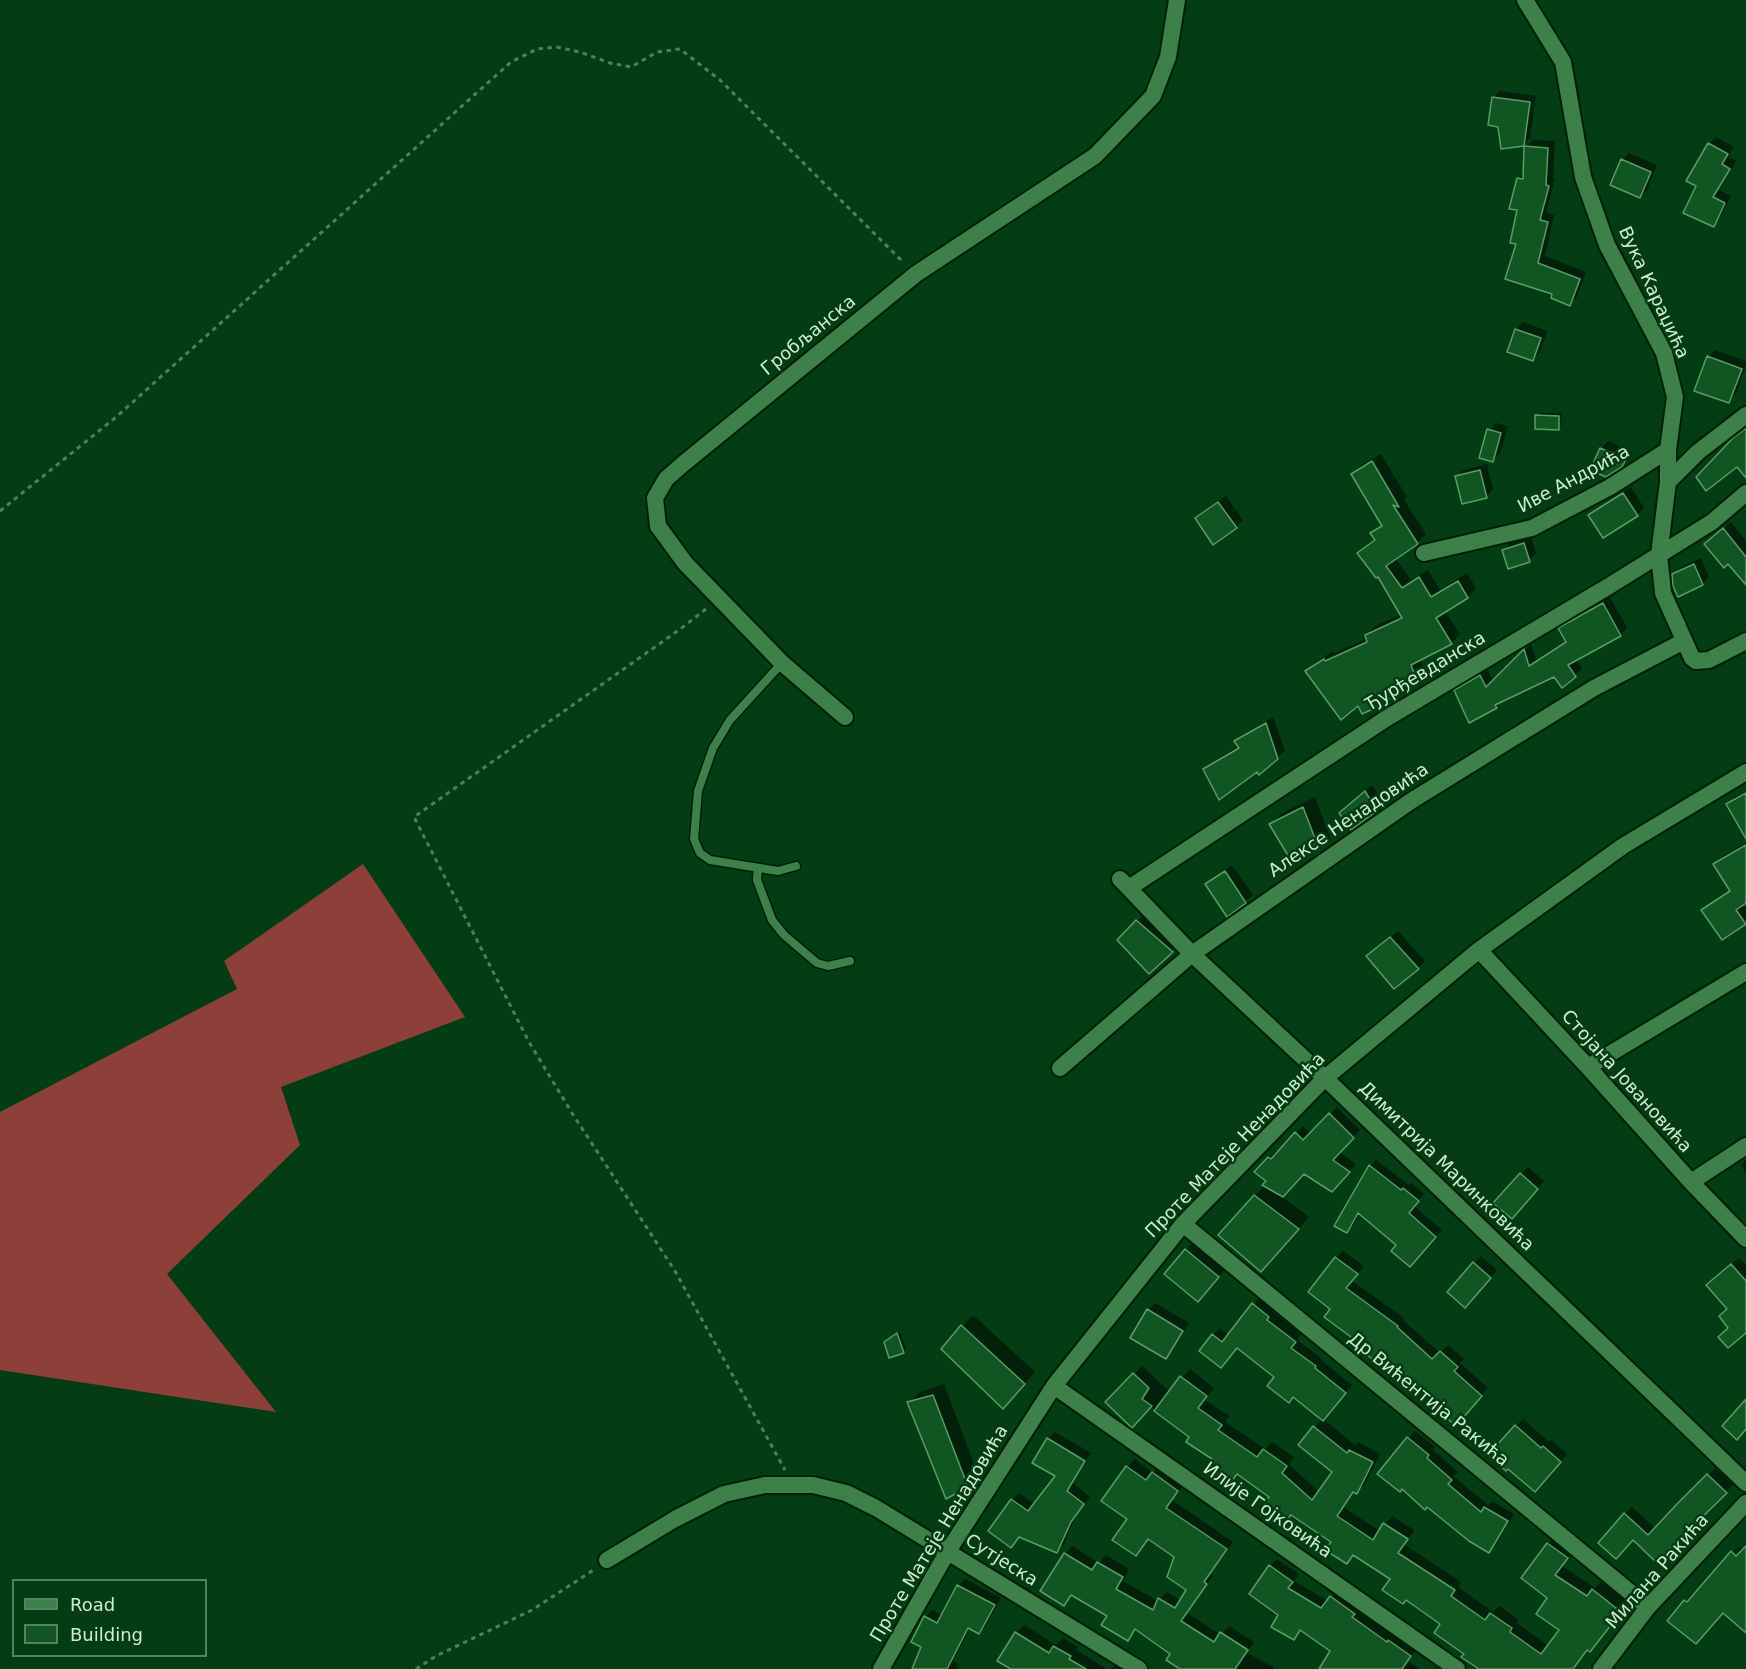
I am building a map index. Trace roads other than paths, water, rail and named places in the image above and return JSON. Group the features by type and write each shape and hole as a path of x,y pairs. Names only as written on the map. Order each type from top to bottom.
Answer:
{"street":[{"name":"Гробљанска","path":"845,717 782,663 685,563 658,526 655,498 666,479 683,464 916,274 1095,156 1153,96 1168,57 1177,0"},
{"name":"Вука Караџића","path":"1525,0 1563,62 1583,177 1607,246 1664,353 1675,397 1659,555 1664,593 1684,641 1692,658 1696,661 1709,660 1746,641"},
{"path":"1668,482 1698,452 1746,415"},
{"name":"Иве Андрића","path":"1424,553 1532,528 1610,487 1668,450"},
{"name":"Ђурђевданска","path":"1124,884 1387,718 1712,522 1746,493"},
{"name":"Алексе Ненадовића","path":"1060,1068 1192,954 1411,801 1594,688 1684,641"},
{"name":"Проте Матеје Ненадовића","path":"881,1669 948,1551 1054,1386 1183,1224 1325,1078 1479,950 1623,846 1746,772"},
{"name":"Димитрија Маринковића","path":"1124,884 1192,954 1325,1078 1746,1483"},
{"name":"Стојана Јовановића","path":"1479,950 1588,1067 1690,1182 1746,1239"},
{"path":"1588,1067 1746,972"},
{"path":"1690,1182 1746,1146"},
{"name":"Др Вићентија Ракића","path":"1183,1224 1648,1607"},
{"name":"Илије Гојковића","path":"1054,1386 1456,1669"},
{"name":"Сутјеска","path":"607,1560 675,1519 724,1494 765,1485 813,1485 846,1493 876,1508 1139,1669"},
{"name":"Милана Ракића","path":"1601,1669 1648,1607 1746,1503"}],"lane":[{"path":"782,663 730,720 713,748 698,791 694,839 700,852 710,860 778,871 796,866"},
{"path":"758,868 757,880 772,920 784,935 817,963 828,966 850,961"}]}
